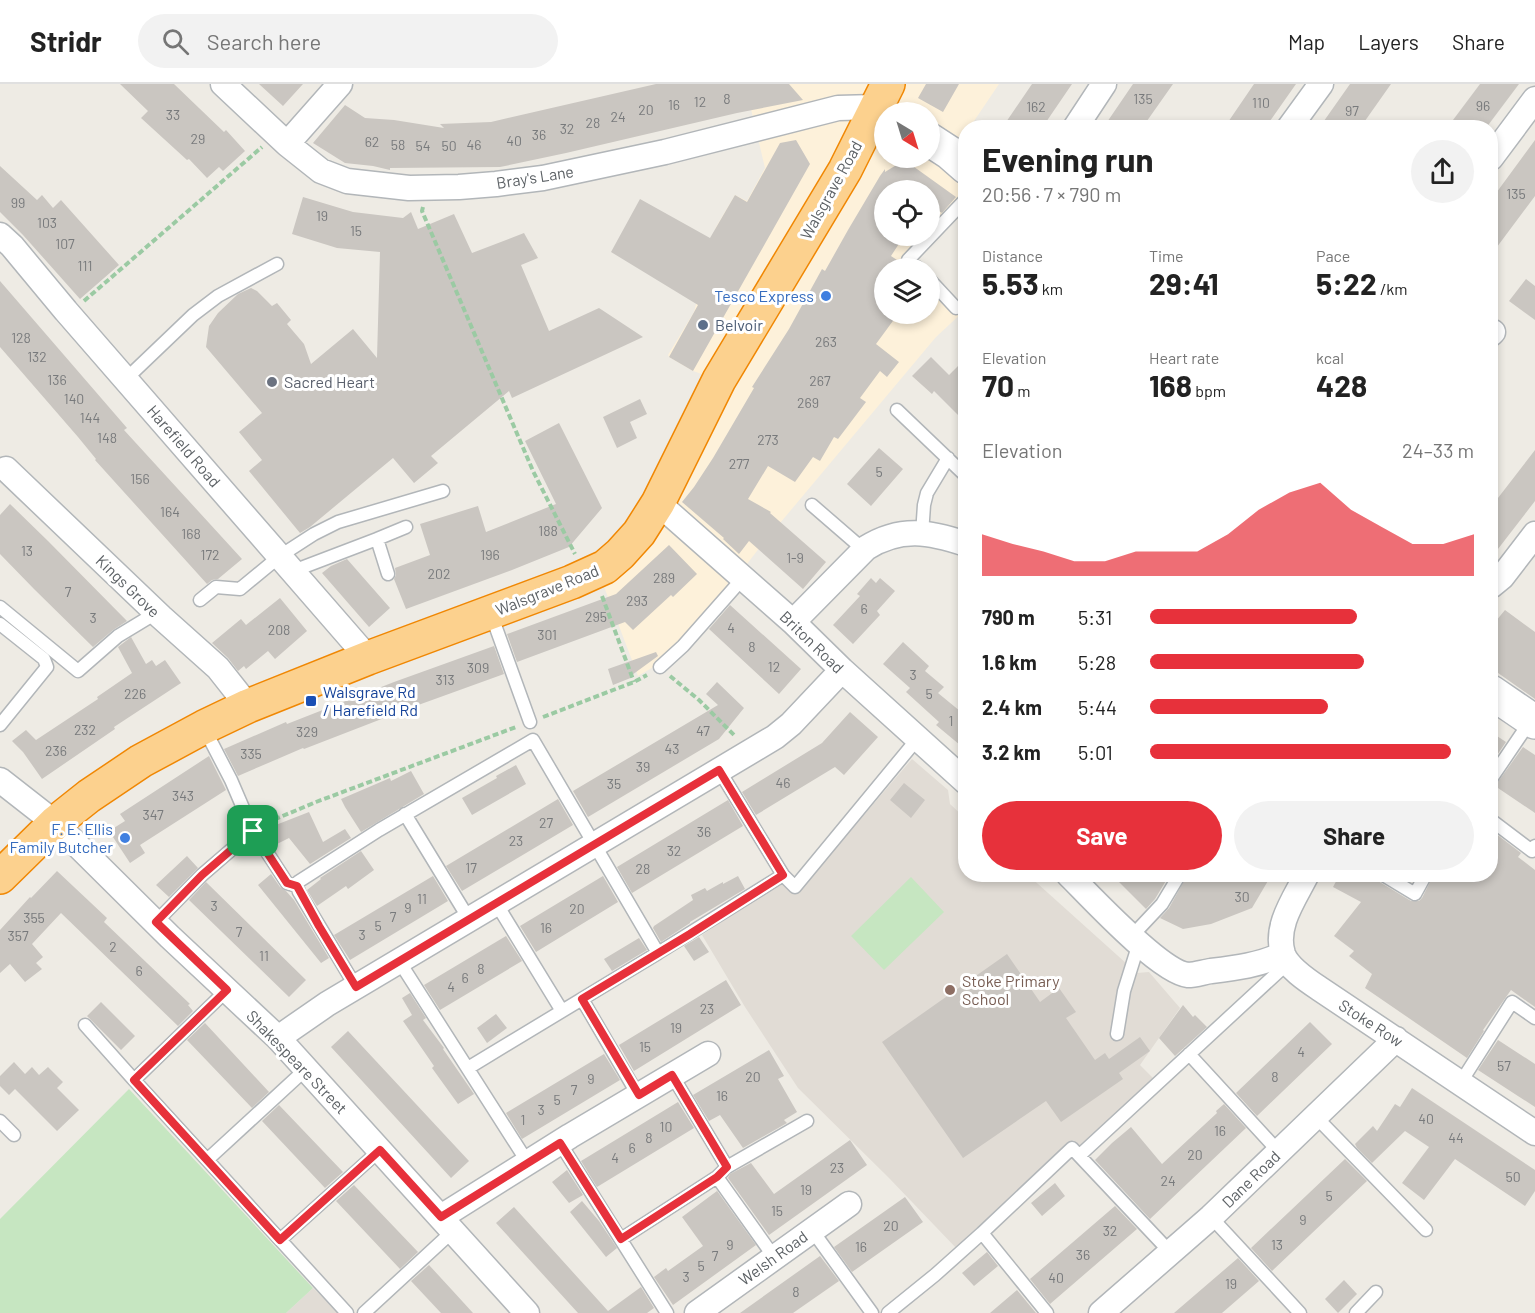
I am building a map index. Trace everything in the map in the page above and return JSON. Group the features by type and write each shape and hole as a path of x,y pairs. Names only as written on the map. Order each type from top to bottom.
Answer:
{"highway":[{"name":"Walsgrave Road","path":"0,878 55,823 89,796 141,761 204,727 248,706 368,657 491,613 590,575 605,567 639,533 657,503 719,380 845,170 883,101"}],"street":[{"name":"Bray's Lane","path":"223,84 281,140 321,171 347,181 409,188 459,187 543,178 665,152 838,108 883,101"},
{"path":"281,140 340,84"},
{"path":"1080,120 1104,84"},
{"path":"1295,120 1321,84"},
{"path":"1498,149 1535,99"},
{"path":"940,146 958,160"},
{"name":"Harefield Road","path":"0,235 12,246 368,657"},
{"name":"Kings Grove","path":"6,469 156,613 218,668 248,706"},
{"name":"Briton Road","path":"657,503 793,622 842,670 958,775"},
{"path":"793,622 864,550 877,541 910,533 939,535 958,541"},
{"path":"1498,580 1535,534"},
{"path":"278,1038 327,1004 775,736 791,724 842,670"},
{"path":"1498,697 1533,721"},
{"name":"Shakespeare Street","path":"0,780 55,823 278,1038 527,1313"},
{"path":"1076,882 1135,940 1161,962 1187,975 1286,958 1280,932 1287,912 1303,882"},
{"name":"Stoke Row","path":"1286,958 1302,976 1320,990 1535,1132"},
{"name":"Dane Road","path":"1101,1313 1211,1217 1396,1039"},
{"path":"447,1224 528,1163 708,1054"},
{"name":"Welsh Road","path":"708,1310 774,1257 849,1204"}],"lane":[{"path":"910,258 958,207"},
{"path":"126,380 193,315 218,296 278,264"},
{"path":"940,291 956,308"},
{"path":"897,410 958,468"},
{"path":"922,534 927,493 948,458"},
{"path":"286,564 314,534 338,522 443,491"},
{"path":"813,505 864,550"},
{"path":"200,600 216,587 240,589 286,564 377,539 406,527"},
{"path":"377,539 388,574"},
{"path":"660,667 683,646 743,578"},
{"path":"0,607 78,671 118,636 156,613"},
{"path":"491,613 530,722"},
{"path":"0,624 44,659 47,667 0,725"},
{"path":"1498,769 1533,721"},
{"path":"204,727 231,780 253,831 287,883 297,886 356,987"},
{"path":"719,770 783,875 795,887 918,738"},
{"path":"297,886 302,878 405,814 533,740 658,953"},
{"path":"405,814 469,919"},
{"path":"1498,825 1534,851"},
{"path":"156,922 202,875 253,831"},
{"path":"468,1068 783,875"},
{"path":"1117,1034 1135,940 1175,882"},
{"path":"1395,882 1415,894 1422,882"},
{"path":"496,903 562,1011"},
{"path":"1080,1155 1189,1054 1286,958"},
{"path":"399,961 528,1163"},
{"path":"134,1080 227,990"},
{"path":"582,999 639,1095"},
{"path":"1461,1082 1512,1002 1535,1018"},
{"path":"85,1025 347,1313"},
{"path":"1189,1054 1279,1152"},
{"path":"207,1160 306,1069"},
{"path":"672,1075 727,1167"},
{"path":"1315,1116 1426,1230"},
{"path":"0,1121 14,1135"},
{"path":"621,1239 717,1177 727,1167 807,1121"},
{"path":"560,1143 667,1313"},
{"path":"888,1313 982,1233 1072,1148 1171,1252"},
{"path":"280,1240 380,1150"},
{"path":"717,1177 774,1257"},
{"path":"1211,1217 1300,1313"},
{"path":"364,1313 447,1224"},
{"path":"813,1230 872,1313"},
{"path":"982,1233 1047,1313"},
{"path":"1356,1313 1376,1292"}],"path":[{"path":"70,314 281,140"},
{"path":"425,188 423,211 427,222 533,471 590,575 634,682"}],"shaded area":[{"path":"745,84 999,84 975,120 958,120 956,150 958,152 958,199 940,220 940,180 874,180 874,246 917,246 909,254 916,258 874,258 874,324 940,324 940,282 958,302 958,317 936,337 760,547 730,592 662,662 638,676 598,571 719,380 693,371 668,355 694,312 716,227 735,195 747,201 765,168"},
{"name":"Stoke Primary School","path":"912,759 948,790 950,804 958,812 958,882 1036,882 1137,973 1149,972 1180,1008 1140,1065 1155,1080 1081,1149 1073,1140 958,1250 798,1088 745,1007 702,935 784,879 796,894"},
{"path":"313,1288 340,1313 286,1313"}],"green space":[{"path":"911,877 944,912 884,970 851,936"},
{"path":"129,1089 313,1288 286,1313 0,1313 0,1219"}],"building":[{"path":"120,84 174,84 224,132 226,130 245,151 223,171 219,167 207,178 189,159 187,160 141,118 148,111"},
{"path":"259,84 303,84 283,106"},
{"path":"656,84 789,84 803,100 500,167 390,168 390,170 345,163 313,143 345,105 365,118 444,128 440,124 491,122"},
{"path":"926,84 959,84 943,112 940,110 940,102 925,102 918,98"},
{"path":"1032,84 1072,84 1047,120 1007,120"},
{"path":"1133,84 1173,84 1148,120 1108,120"},
{"path":"1254,84 1296,84 1271,120 1229,120"},
{"path":"1350,84 1391,84 1366,120 1325,120"},
{"path":"1480,84 1519,84 1492,120 1453,120"},
{"path":"796,140 810,164 693,371 669,357 698,305 611,252 640,199 710,238 735,195 747,202 780,143"},
{"path":"1535,140 1535,196 1498,246 1498,190"},
{"path":"0,166 37,200 42,195 53,208 61,200 119,265 80,299 0,212"},
{"path":"892,168 916,168 932,180 878,180 885,169 885,172"},
{"path":"874,186 874,246 898,246 891,256 894,258 874,258 874,324 891,324 876,344 899,362 887,377 880,371 860,398 866,402 838,439 834,437 820,461 813,457 795,482 768,466 748,499 771,512 826,562 803,589 749,541 739,554 682,502 713,458 754,388 752,387 789,329 822,269 825,271"},
{"path":"940,186 956,197 942,213 940,212"},
{"path":"303,197 353,212 403,218 411,212 418,229 454,214 472,253 524,233 538,258 521,265 549,331 599,308 643,337 512,398 509,391 431,456 438,463 414,483 393,458 300,533 249,471 262,460 239,432 262,413 206,347 209,326 218,313 238,294 251,288 272,306 277,303 291,320 287,324 304,344 311,364 353,329 377,358 380,252 337,248 292,234"},
{"path":"1526,279 1535,286 1535,320 1509,301"},
{"path":"0,281 127,428 124,430 242,559 218,579 207,584 95,460 0,347"},
{"path":"931,357 949,375 958,366 958,415 934,391 932,394 912,376"},
{"path":"640,399 647,414 630,422 637,438 617,448 603,417"},
{"path":"559,423 602,508 569,547 406,609 394,579 395,568 430,555 420,524 478,506 486,532 556,504 525,441"},
{"path":"879,448 903,469 871,506 847,484"},
{"path":"1535,450 1535,501 1498,549 1498,498"},
{"path":"10,504 127,621 93,647 34,589 0,554 0,515"},
{"path":"669,545 697,574 633,630 625,622 517,662 507,634 616,594"},
{"path":"347,559 390,608 369,627 322,573"},
{"path":"871,578 876,583 880,578 895,591 877,611 880,615 853,644 833,625 860,596 857,594"},
{"path":"280,598 307,631 275,659 268,651 246,669 244,666 238,671 212,643 241,619 246,625"},
{"path":"730,605 801,669 779,694 709,629"},
{"path":"1505,610 1535,632 1535,699 1498,673 1498,618"},
{"path":"131,637 146,664 152,660 156,666 165,660 181,683 114,727 115,729 42,779 23,752 12,741 26,730 36,740 98,699 97,697 132,673 118,647"},
{"path":"903,642 929,666 925,671 944,687 938,693 958,709 958,743 936,725 939,722 906,692 910,688 883,664"},
{"path":"494,646 504,674 303,748 238,776 224,749 286,722 287,724"},
{"path":"656,652 658,656 632,675 633,677 613,685 608,669"},
{"path":"717,682 744,708 719,739 588,817 573,791 718,705 706,694"},
{"path":"850,712 878,737 844,775 835,767 756,815 742,792 822,743"},
{"path":"1498,737 1506,742 1498,754"},
{"path":"1523,747 1535,755 1535,813 1498,788 1498,782"},
{"path":"209,756 226,790 140,845 145,853 130,863 109,831 125,821 120,814"},
{"path":"516,765 526,784 472,815 462,798"},
{"path":"411,771 424,794 361,832 341,799 390,778 391,781"},
{"path":"904,783 925,800 911,818 890,800"},
{"path":"558,799 573,825 462,891 446,866"},
{"path":"728,800 743,826 632,893 617,867"},
{"path":"309,812 323,842 345,829 351,838 310,864 289,838 273,846 263,830"},
{"path":"1498,835 1521,853 1518,857 1535,870 1535,1007 1511,990 1467,1058 1365,988 1372,974 1349,956 1354,951 1334,936 1361,902 1333,887 1336,882 1380,882 1411,901 1419,901 1430,882 1498,882"},
{"path":"361,851 374,870 348,889 346,886 317,906 307,890 320,878"},
{"path":"187,856 198,868 169,897 156,885"},
{"path":"57,871 107,918 104,922 190,1004 188,1005 193,1011 178,1026 61,913 32,944 43,957 36,963 42,969 25,982 10,964 0,973 0,930"},
{"path":"271,874 280,887 294,900 329,958 321,963 258,885"},
{"path":"433,876 448,901 350,960 334,935"},
{"path":"603,876 618,902 536,952 520,926"},
{"path":"738,876 745,889 661,942 654,926 693,900 691,895 705,888 707,891"},
{"path":"206,882 306,980 289,997 189,900"},
{"path":"1119,882 1165,882 1146,909"},
{"path":"1184,882 1267,882 1252,908 1211,924 1183,929 1160,918 1169,908"},
{"path":"506,936 522,961 440,1010 424,985"},
{"path":"699,937 709,952 694,961 684,946"},
{"path":"639,938 647,950 612,971 604,959"},
{"path":"1007,954 1040,1002 1059,988 1076,1012 1066,1018 1095,1060 1105,1053 1109,1059 1140,1037 1150,1051 1119,1073 1123,1079 1061,1122 1046,1101 963,1158 882,1042"},
{"path":"726,980 741,1005 634,1071 619,1045"},
{"path":"410,993 426,1018 423,1020 474,1094 458,1104 403,1021 412,1015 402,998"},
{"path":"101,1002 135,1036 121,1050 87,1016"},
{"path":"1183,1005 1193,1017 1195,1015 1207,1027 1175,1056 1159,1038"},
{"path":"496,1014 507,1028 487,1043 477,1028"},
{"path":"1310,1022 1332,1044 1257,1116 1236,1093"},
{"path":"205,1023 269,1092 252,1108 187,1040"},
{"path":"348,1031 469,1161 451,1178 331,1047"},
{"path":"1498,1040 1535,1064 1535,1107 1478,1070"},
{"path":"769,1050 784,1076 778,1079 797,1112 784,1120 787,1123 743,1148 720,1115 709,1121 693,1095"},
{"path":"604,1054 620,1080 522,1139 506,1113"},
{"path":"14,1062 25,1074 32,1067 39,1075 48,1067 63,1082 57,1088 79,1110 57,1131 15,1089 9,1095 0,1086 0,1076"},
{"path":"1412,1088 1535,1170 1535,1191 1525,1206 1455,1159 1424,1200 1402,1183 1429,1147 1405,1131 1372,1163 1357,1148 1355,1144 1373,1126 1377,1131 1395,1104 1400,1107"},
{"path":"678,1102 694,1128 597,1187 581,1161"},
{"path":"1224,1104 1246,1128 1150,1219 1095,1160 1131,1127 1162,1164"},
{"path":"279,1105 343,1172 325,1188 262,1121"},
{"path":"850,1140 867,1165 769,1235 728,1178 730,1174 751,1163 774,1194"},
{"path":"1345,1159 1367,1181 1272,1271 1251,1248"},
{"path":"567,1170 583,1195 569,1203 552,1182"},
{"path":"1055,1183 1065,1196 1042,1216 1031,1203"},
{"path":"354,1185 418,1252 400,1269 336,1201"},
{"path":"715,1188 756,1245 673,1305 654,1277 666,1268 668,1271 703,1246 682,1217 717,1191"},
{"path":"905,1197 923,1222 852,1272 834,1247"},
{"path":"582,1201 617,1248 606,1257 570,1212"},
{"path":"1115,1206 1137,1229 1050,1304 1030,1279"},
{"path":"514,1207 608,1311 641,1287 654,1308 647,1313 578,1313 496,1223"},
{"path":"987,1252 998,1266 974,1286 962,1273"},
{"path":"820,1256 839,1281 793,1313 740,1313"},
{"path":"1238,1258 1259,1281 1222,1313 1174,1313"},
{"path":"429,1265 473,1313 441,1313 411,1281"},
{"path":"1344,1280 1357,1294 1338,1313 1325,1299"},
{"path":"1017,1290 1036,1313 990,1313"}],"place":[{"name":"Tesco Express","path":"826,296"},
{"name":"Belvoir","path":"703,325"},
{"name":"Sacred Heart","path":"272,382"},
{"name":"Walsgrave Rd / Harefield Rd","path":"311,701"},
{"name":"F. E. Ellis Family Butcher","path":"125,838"},
{"name":"Stoke Primary School","path":"950,990"}],"route":[{"path":"719,770 783,875 582,999 639,1095 672,1075 727,1167 717,1177 621,1239 560,1143 441,1217 380,1150 280,1240 134,1080 227,990 156,922 202,875 253,831 287,883 297,886 356,987 719,770"}]}
